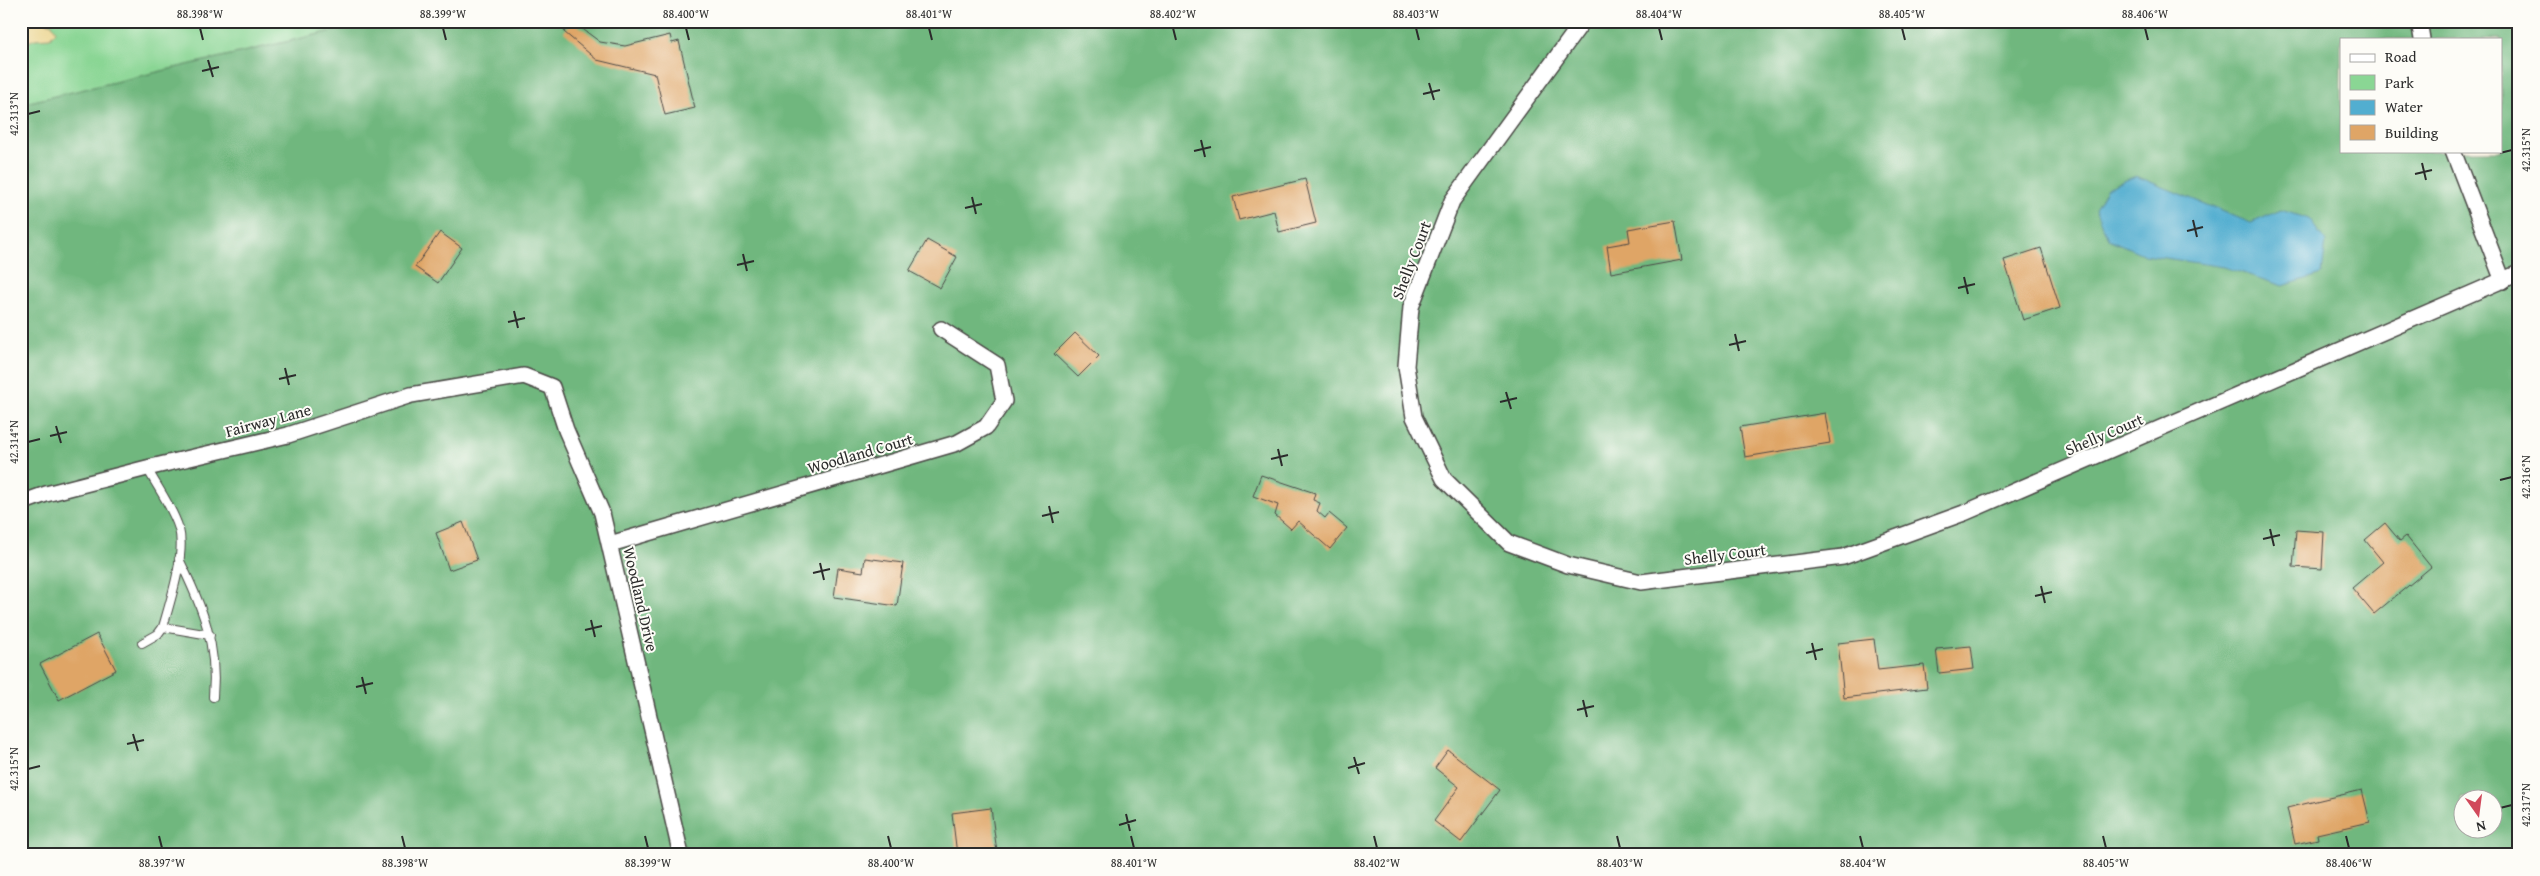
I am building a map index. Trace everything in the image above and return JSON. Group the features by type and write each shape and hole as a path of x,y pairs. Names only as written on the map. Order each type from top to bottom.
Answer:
{"street":[{"name":"Shelly Court","path":"1583,21 1452,201 1411,307 1406,366 1414,417 1444,479 1509,543 1568,565 1640,582 1843,557 1964,513 2519,273"},
{"path":"2419,21 2422,38"},
{"path":"2453,152 2503,281"},
{"name":"Woodland Court","path":"610,544 957,443 986,427 1004,401 997,365 941,329"},
{"name":"Woodland Drive","path":"524,376 552,387 566,430 602,513 681,855"},
{"name":"Fairway Lane","path":"21,503 46,494 146,468 288,435 412,395 524,376"}],"lane":[{"path":"142,643 158,634 163,627 179,559 181,540 177,524 146,468"},
{"path":"179,559 193,587 210,635 215,676 213,698"},
{"path":"163,627 210,635"}],"green space":[{"path":"21,21 375,21 21,104"},
{"path":"375,21 2519,21 2519,855 21,855 21,104"}],"sand":[{"path":"21,21 44,21 52,24 56,31 50,38 35,39 21,45"}],"water":[{"path":"2136,176 2251,223 2281,210 2309,219 2326,242 2322,274 2283,286 2224,267 2145,255 2108,239 2095,209 2107,188"}],"building":[{"path":"572,21 600,42 625,46 670,35 672,43 679,41 695,108 665,115 655,74 597,60 564,32"},
{"path":"1305,179 1316,223 1279,232 1274,211 1239,220 1233,197"},
{"path":"1675,221 1682,260 1611,273 1607,246 1630,242 1628,229"},
{"path":"440,232 462,248 438,283 415,267"},
{"path":"927,240 957,257 940,288 909,271"},
{"path":"2041,248 2060,308 2023,320 2004,260"},
{"path":"1075,333 1099,356 1078,377 1054,354"},
{"path":"1825,413 1830,443 1745,457 1740,427"},
{"path":"1261,475 1315,493 1313,500 1320,503 1317,511 1325,518 1329,513 1347,528 1330,549 1298,521 1291,529 1275,515 1278,505 1253,496"},
{"path":"463,522 477,560 449,570 436,533"},
{"path":"2385,523 2400,541 2406,536 2431,567 2374,614 2352,588 2383,562 2365,540"},
{"path":"2296,530 2324,532 2322,569 2293,567"},
{"path":"865,558 903,563 897,606 834,597 838,568 863,572"},
{"path":"97,634 116,670 59,700 40,664"},
{"path":"1874,639 1878,670 1924,665 1927,688 1844,698 1838,643"},
{"path":"1971,646 1974,669 1939,673 1936,649"},
{"path":"1448,750 1500,790 1461,842 1434,821 1459,787 1435,768"},
{"path":"2362,790 2370,822 2317,834 2318,839 2295,844 2287,808"},
{"path":"991,808 997,852 957,855 952,813"}]}
